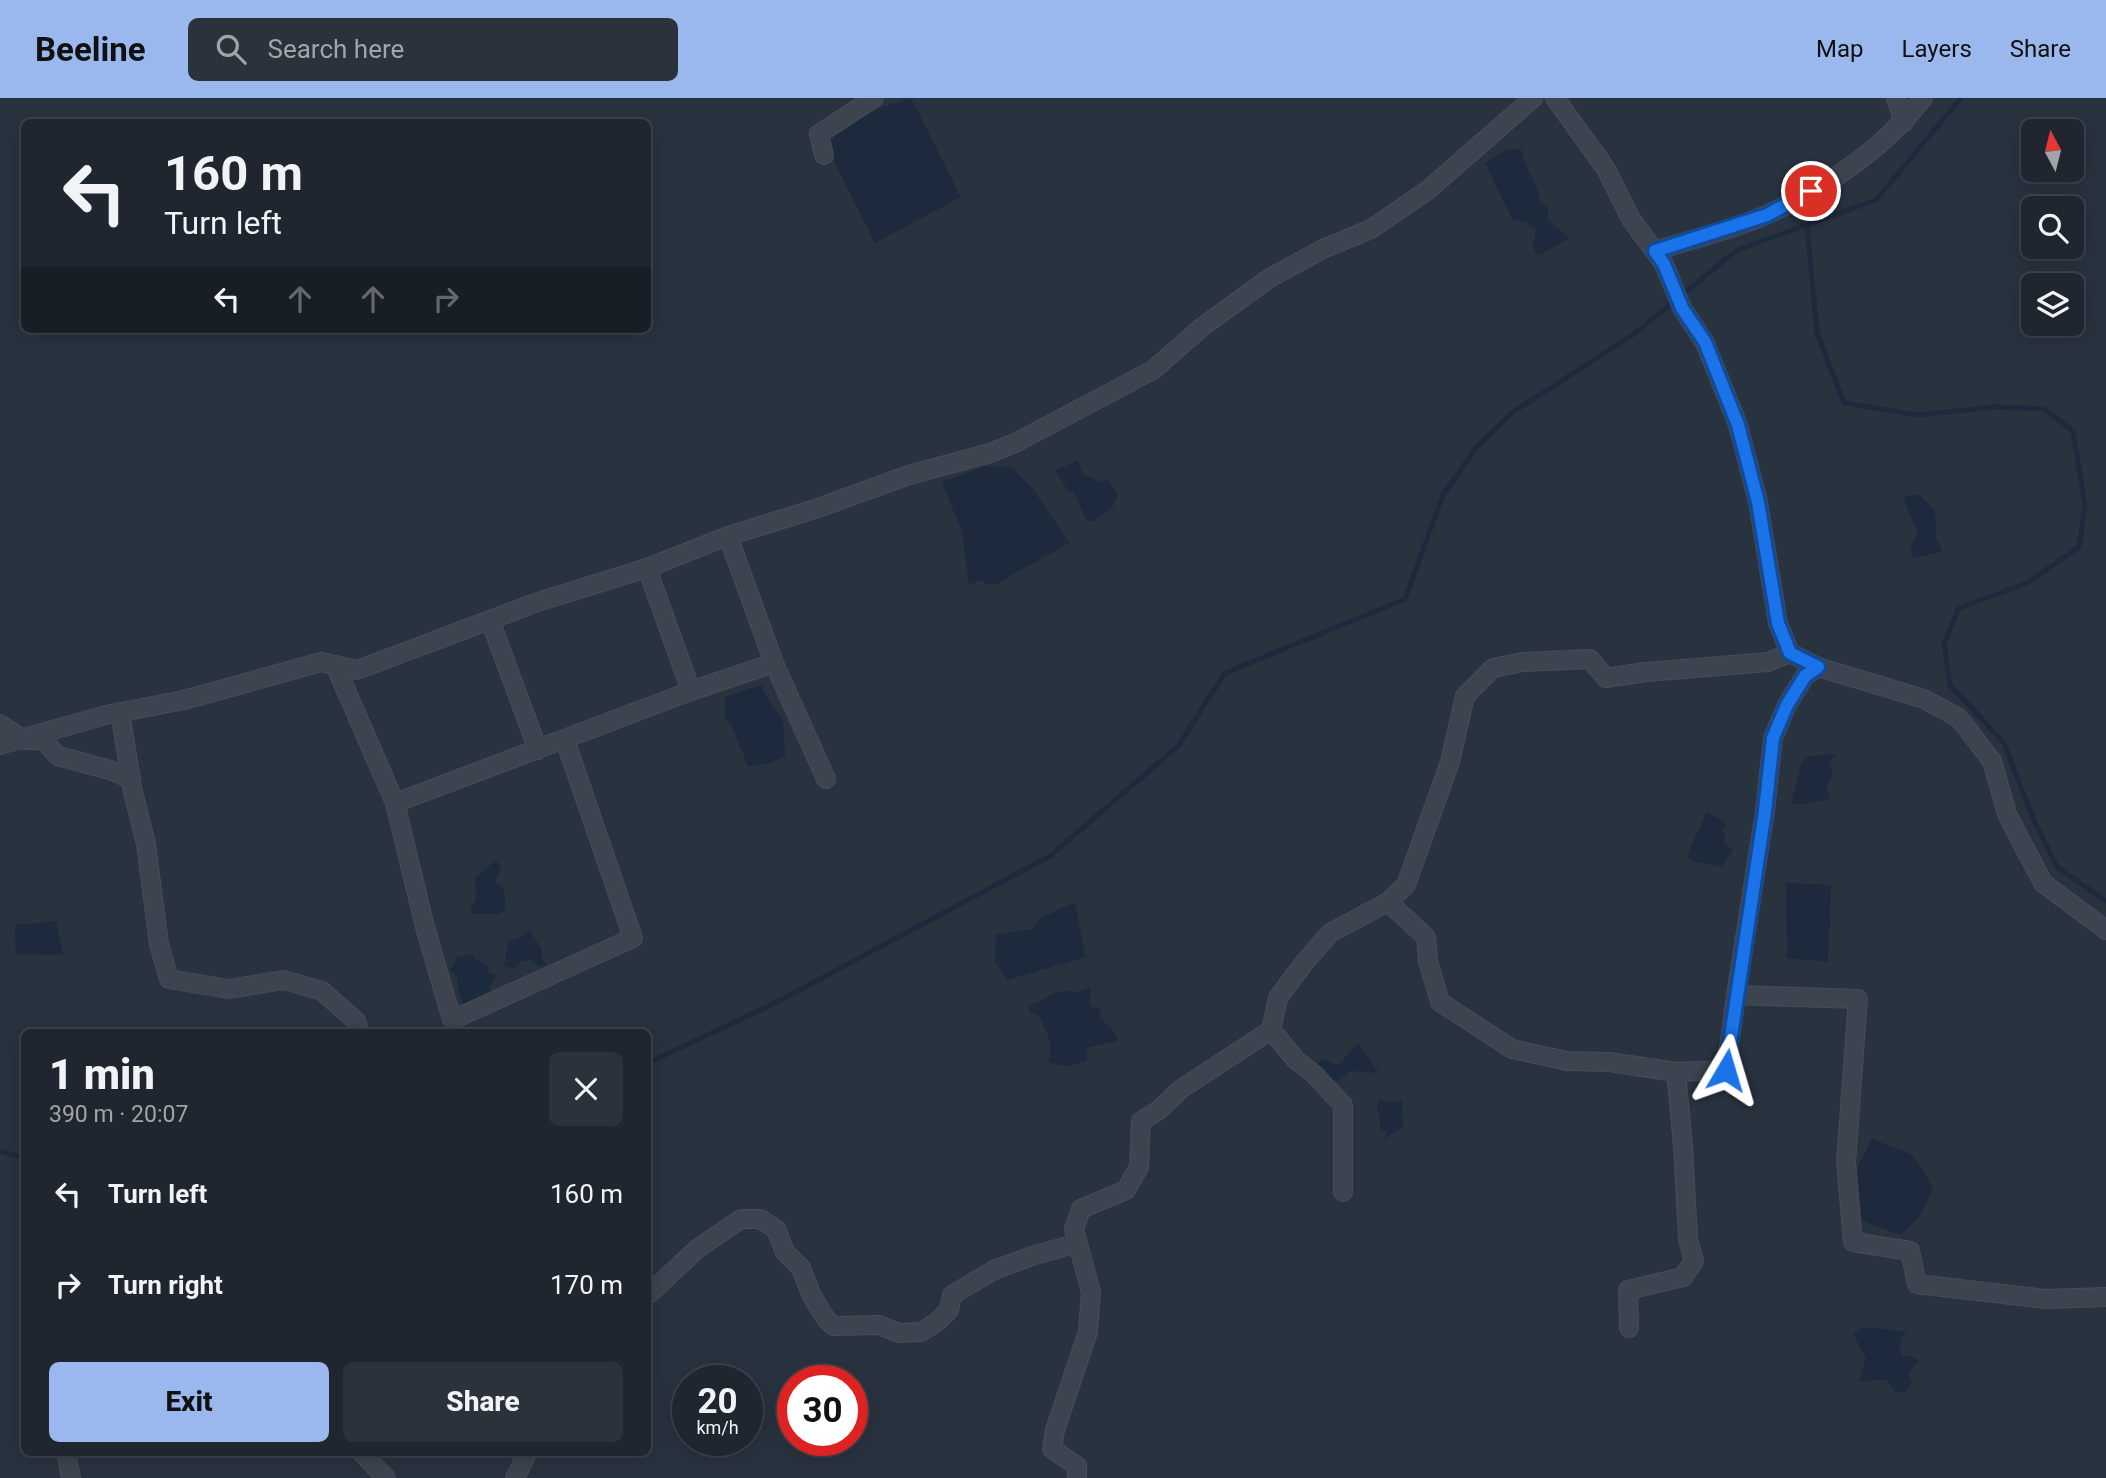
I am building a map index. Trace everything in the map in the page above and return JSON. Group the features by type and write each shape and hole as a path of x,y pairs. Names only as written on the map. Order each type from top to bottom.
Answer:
{"street":[{"path":"824,155 818,135 874,98"},
{"path":"0,745 120,712 184,700 321,662 357,670 538,601 647,568 728,536 818,508 909,475 990,453 1016,443 1153,370 1202,327 1268,279 1323,248 1370,229 1428,190 1533,98"},
{"path":"1555,98 1606,169 1632,219 1664,264 1682,308 1705,342 1738,425 1758,502 1778,623 1790,653 1818,667 1924,699 1959,718 1992,761 2007,814 2043,883 2106,930"},
{"path":"1896,98 1904,122"},
{"path":"1655,251 1767,215 1833,180 1904,122 1923,98"},
{"path":"728,536 774,663 825,779"},
{"path":"647,568 691,691"},
{"path":"490,620 538,751"},
{"path":"1077,1478 1077,1466 1052,1449 1055,1430 1088,1332 1091,1292 1074,1229 1081,1209 1126,1190 1139,1167 1141,1121 1159,1110 1181,1089 1271,1030 1278,998 1330,933 1388,902 1406,885 1450,762 1465,696 1493,668 1523,662 1590,659 1606,678 1646,671 1768,662 1790,653"},
{"path":"395,803 691,691 774,663"},
{"path":"335,665 395,803 425,927 452,1020 633,938 565,740"},
{"path":"1388,902 1426,937 1429,961 1440,1002 1511,1049 1567,1061 1609,1062 1676,1072 1726,1070 1765,811 1773,738 1787,705 1805,676 1818,667"},
{"path":"120,712 131,779 146,844 159,944 169,979 229,989 284,980 322,991 356,1021 359,1029"},
{"path":"0,724 24,740 43,740 58,756 110,770 131,779"},
{"path":"1736,995 1858,999 1846,1162 1853,1242 1910,1251 1917,1284 2046,1298 2106,1297"},
{"path":"1271,1030 1296,1060 1315,1075 1343,1105 1343,1192"},
{"path":"1629,1328 1628,1290 1683,1277 1694,1261 1688,1239 1684,1145 1676,1072"},
{"path":"651,1292 697,1248 741,1219 760,1219 776,1229 785,1252 801,1268 812,1296 826,1319 834,1326 879,1325 909,1334 921,1332 937,1322 949,1310 952,1295 994,1270 1032,1255 1078,1243"},
{"path":"67,1456 71,1478"},
{"path":"365,1456 386,1478"},
{"path":"515,1478 526,1456"}],"water":[{"path":"911,98 961,197 875,243 826,146 833,131 882,107"},
{"path":"1507,149 1521,149 1540,202 1548,208 1548,220 1569,238 1538,256 1533,247 1536,230 1526,222 1513,220 1485,163"},
{"path":"1077,461 1084,476 1099,482 1107,479 1118,496 1113,507 1094,521 1087,521 1074,492 1069,492 1055,470"},
{"path":"986,466 1013,468 1032,488 1069,543 998,583 989,585 981,580 969,585 962,532 942,482"},
{"path":"1919,494 1935,510 1936,539 1943,551 1913,558 1911,544 1918,534 1904,497"},
{"path":"761,685 783,720 785,756 768,764 748,766 732,726 725,718 725,697"},
{"path":"1837,753 1829,763 1833,773 1826,788 1830,800 1791,805 1801,765 1806,757"},
{"path":"1706,813 1721,819 1727,827 1722,831 1726,837 1723,842 1733,850 1721,867 1693,861 1688,856"},
{"path":"496,860 501,869 495,882 504,889 506,909 500,914 472,914 471,908 477,894 474,879"},
{"path":"1786,883 1831,885 1828,962 1787,958"},
{"path":"1075,902 1085,957 1008,980 995,961 996,934 1033,929 1041,918"},
{"path":"56,921 63,955 16,954 15,925"},
{"path":"529,929 542,950 541,956 546,966 539,967 533,960 521,961 513,969 504,966 508,942 523,936"},
{"path":"474,955 475,959 487,965 492,975 499,974 494,978 488,995 471,1001 468,1005 463,1004 457,977 450,970 458,956"},
{"path":"1091,986 1089,1003 1093,1008 1101,1009 1099,1016 1115,1033 1118,1041 1090,1047 1087,1060 1077,1064 1048,1062 1048,1036 1036,1013 1030,1014 1028,1005 1038,1003 1058,992 1077,992"},
{"path":"1358,1043 1379,1073 1350,1071 1342,1079 1331,1081 1316,1067 1322,1059 1338,1066"},
{"path":"1402,1099 1403,1126 1383,1140 1388,1133 1381,1129 1377,1106 1379,1100 1396,1103"},
{"path":"1872,1139 1913,1155 1933,1188 1921,1214 1901,1235 1862,1221 1856,1170"},
{"path":"1863,1327 1907,1332 1901,1338 1899,1350 1903,1356 1920,1361 1908,1373 1912,1383 1905,1392 1895,1391 1887,1380 1859,1381 1866,1358 1853,1334"}],"waterway":[{"path":"651,1062 775,1003 1050,856 1178,746 1225,673 1405,599 1443,495 1476,448 1513,412 1634,334 1737,250 1876,200 1961,98"},
{"path":"1807,225 1817,333 1844,403 1916,415 1995,407 2044,409 2073,431 2085,505 2079,547 2027,583 1959,608 1944,643 1950,685 2004,743 2033,818 2057,867 2106,901"},
{"path":"0,1151 21,1157"}],"route":[{"path":"1726,1070 1765,811 1773,738 1787,705 1805,676 1818,667 1790,653 1778,623 1758,502 1738,425 1705,342 1682,308 1664,264 1655,251 1767,215 1811,191"}]}
